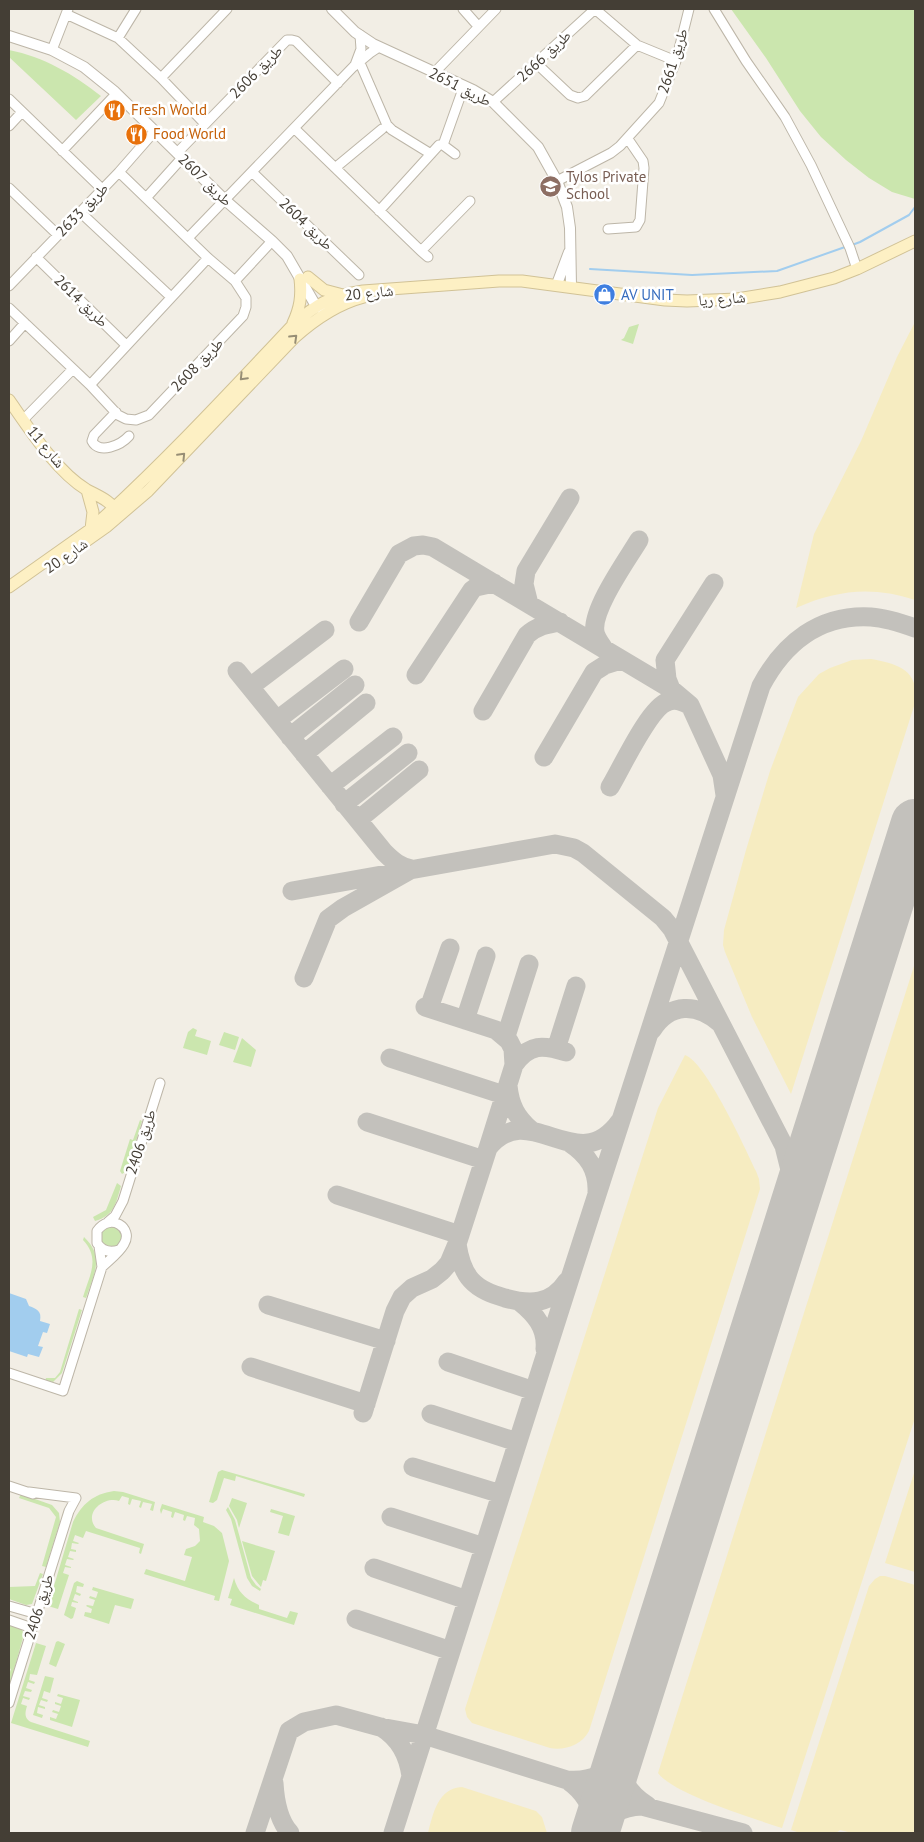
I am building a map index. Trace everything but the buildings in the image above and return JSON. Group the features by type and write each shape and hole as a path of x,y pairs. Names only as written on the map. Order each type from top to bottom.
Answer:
{"main road":[{"name":"شارع ريا","path":"400,289 499,281 557,284 665,300 749,298 826,280 857,269 915,241"},
{"path":"292,326 301,301 304,278 324,290 343,295"},
{"name":"شارع 20","path":"9,587 80,546 116,512 135,488 292,326 343,295 362,291 400,289"},
{"name":"شارع 20","path":"319,309 333,310 354,300 400,289"},
{"name":"شارع 20","path":"9,596 34,573 91,528 148,491 294,338 319,309"},
{"name":"شارع 11","path":"9,400 56,461 92,497 116,512"},
{"path":"91,528 93,512 87,490 112,494 123,493 135,488"}],"street":[{"path":"118,38 136,9"},
{"path":"160,78 227,9"},
{"name":"طريق 2651","path":"332,9 360,35 379,47 464,86 493,102 538,146 557,181 567,207 569,217 570,286"},
{"path":"462,9 478,26"},
{"path":"434,72 496,9"},
{"path":"595,9 637,44 676,61"},
{"name":"طريق 2666","path":"493,102 595,9"},
{"name":"طريق 2661","path":"557,181 611,153 628,139 659,103 676,61 689,9"},
{"path":"714,9 746,61 785,117 811,165 857,269"},
{"path":"52,50 67,11 118,38 205,124"},
{"path":"360,35 361,50 356,65 387,125 431,154"},
{"name":"طريق 2607","path":"9,36 52,50 84,67 116,94 225,200 300,267 319,309"},
{"name":"طريق 2606","path":"179,156 205,124 287,40 296,41 338,83"},
{"path":"536,63 570,95 578,98 585,96 637,44"},
{"path":"188,238 356,65 379,47"},
{"path":"379,211 439,145 442,145 464,86"},
{"path":"62,150 116,94"},
{"path":"9,98 102,189"},
{"path":"9,126 22,112"},
{"path":"335,168 382,128"},
{"path":"294,130 425,254 470,201"},
{"name":"طريق 2633","path":"9,286 119,172 154,132"},
{"path":"608,229 636,227 640,220 643,161 628,139"},
{"path":"442,145 455,154"},
{"path":"146,198 179,156"},
{"name":"طريق 2608","path":"9,308 122,418 131,420 140,419 149,414 243,316 247,302 244,293 234,281 119,172"},
{"name":"طريق 2604","path":"252,172 359,275"},
{"path":"9,188 58,235"},
{"path":"80,212 171,297"},
{"path":"234,281 272,241"},
{"name":"طريق 2651","path":"557,284 569,252"},
{"name":"طريق 2614","path":"36,257 126,345"},
{"path":"90,385 208,258"},
{"path":"9,341 25,323"},
{"path":"23,420 73,369"},
{"path":"116,412 94,435 92,443 98,447 111,447 122,443 129,436"},
{"name":"طريق 2406","path":"9,1373 63,1391 102,1267 100,1246 96,1239 97,1231 100,1226 115,1216 123,1201 160,1083"},
{"name":"طريق 2406","path":"102,1267 126,1240 123,1201"},
{"path":"108,1222 117,1223 124,1229"},
{"path":"100,1246 109,1252 119,1250"},
{"name":"طريق 2406","path":"9,1486 46,1496 76,1498 69,1511 9,1703"},
{"name":"طريق 2406","path":"29,1492 60,1504 69,1511"},
{"path":"9,1606 37,1614"},
{"path":"9,1620 32,1628"}],"green space":[{"path":"731,9 915,9 915,199 892,192 869,178 821,137 800,111 766,58"},
{"path":"9,50 34,57 58,67 101,96 76,120 9,57"},
{"path":"639,324 633,344 621,340 624,338 629,327"},
{"path":"193,1028 197,1030 195,1036 211,1041 207,1055 183,1048 188,1032"},
{"path":"224,1032 239,1037 235,1050 219,1045"},
{"path":"242,1038 256,1050 251,1067 233,1062"},
{"path":"140,1120 142,1121 127,1171 122,1174 120,1171 130,1139 133,1140"},
{"path":"117,1183 121,1186 113,1208 106,1216 95,1221 93,1217 106,1210"},
{"path":"111,1226 119,1229 122,1237 119,1245 111,1248 103,1245 100,1237 103,1229"},
{"path":"84,1237 90,1244 96,1259 96,1266 86,1298 83,1297 92,1268 92,1261 88,1247 83,1240"},
{"path":"79,1309 82,1310 62,1373 53,1382 45,1381 46,1378 55,1378 60,1372"},
{"path":"222,1470 305,1494 304,1497 236,1476 235,1481 224,1478 217,1500 213,1503 209,1502 218,1472"},
{"path":"114,1491 155,1502 153,1511 150,1510 152,1504 143,1502 141,1508 139,1507 141,1501 132,1499 130,1505 128,1504 129,1498 122,1496 119,1501 113,1500 102,1503 97,1507 92,1517 96,1528 144,1544 141,1554 139,1553 140,1548 86,1531 83,1538 75,1535 73,1541 79,1543 72,1543 71,1549 76,1550 76,1552 70,1551 68,1557 74,1559 67,1559 65,1565 71,1568 65,1567 63,1573 69,1575 58,1609 48,1606 76,1516 84,1505 94,1497"},
{"path":"21,1494 52,1505 59,1513 60,1522 46,1567 42,1566 56,1517 49,1508 19,1498"},
{"path":"232,1498 247,1503 239,1528 229,1506"},
{"path":"162,1504 204,1517 203,1522 214,1526 222,1533 229,1561 219,1601 214,1600 215,1596 144,1574 146,1569 185,1581 192,1557 184,1555 186,1549 195,1546 200,1541 199,1529 194,1525 195,1518 187,1516 185,1521 183,1520 184,1515 175,1512 173,1518 171,1517 172,1512 163,1509 161,1514"},
{"path":"228,1507 235,1520 251,1578 261,1589 260,1591 252,1586 247,1578 231,1519 226,1510"},
{"path":"271,1509 295,1516 289,1536 278,1533 283,1516 270,1512"},
{"path":"242,1541 275,1551 266,1581 263,1580 261,1587 252,1576"},
{"path":"40,1573 43,1574 32,1604 26,1605 9,1599 9,1587 35,1586"},
{"path":"234,1578 240,1592 246,1598 259,1605 259,1609 287,1618 290,1611 298,1613 294,1625 230,1605 232,1599 228,1598"},
{"path":"77,1581 84,1584 83,1587 77,1586 76,1592 81,1594 80,1596 75,1594 73,1600 78,1603 72,1602 71,1606 76,1608 71,1619 64,1615 74,1583"},
{"path":"93,1587 134,1599 131,1609 115,1605 109,1624 84,1616 85,1612 91,1613 92,1609 86,1606 93,1606 95,1600 89,1598 90,1596 96,1598 98,1592 92,1590"},
{"path":"9,1624 21,1628 24,1634 9,1688 11,1669 9,1668"},
{"path":"58,1641 65,1644 56,1667 49,1664"},
{"path":"36,1643 46,1646 37,1675 30,1674 29,1680 35,1682 34,1684 28,1682 26,1688 32,1690 31,1692 25,1691 23,1696 30,1698 29,1700 23,1698 21,1704 27,1706 26,1717 31,1722 90,1741 88,1747 11,1723"},
{"path":"45,1676 54,1678 50,1693 44,1691 42,1698 48,1700 47,1702 41,1700 39,1705 45,1707 45,1709 38,1707 37,1713 43,1715 42,1718 33,1715"},
{"path":"58,1694 80,1700 72,1727 50,1720 50,1717 56,1719 58,1714 52,1712 53,1710 59,1712 61,1706 55,1704 55,1702 61,1704 63,1698 57,1696"}],"sand":[{"path":"915,322 915,600 884,593 855,592 826,597 796,608 814,534 861,441 897,357"},
{"path":"871,659 890,663 905,670 914,683 916,692 915,703 791,1094 752,1017 725,952 723,945 724,930 770,771 798,697 819,674 830,668 852,660"},
{"path":"915,963 915,1418 782,1828 697,1797 667,1781 658,1773"},
{"path":"685,1055 694,1061 714,1089 756,1171 760,1189 589,1731 582,1740 572,1746 555,1749 472,1723 467,1717 465,1709 658,1108"},
{"path":"915,1470 915,1572 885,1563"},
{"path":"880,1576 915,1585 915,1833 852,1833 840,1830 836,1833 800,1833 791,1830 869,1586"},
{"path":"462,1787 536,1811 542,1817 547,1833 428,1833 435,1810 442,1797 454,1788"}],"water":[{"path":"9,1293 26,1299 29,1306 37,1309 40,1313 40,1321 50,1324 47,1333 43,1332 38,1346 43,1347 39,1357 28,1354 27,1357 9,1351"}],"waterway":[{"path":"852,245 909,215 915,207"},
{"path":"590,269 692,275 777,271 845,247"}],"taxiway":[{"path":"529,604 524,584 526,571 570,498"},
{"path":"604,649 597,639 595,632 598,611 611,585 639,540"},
{"path":"359,622 399,554 414,546 433,547 671,689 690,705 722,775 725,795"},
{"path":"416,675 472,590 476,587 494,583"},
{"path":"671,689 667,679 665,660 714,583"},
{"path":"393,1833 761,686 770,671 792,644 820,626 836,620 853,617 871,617 915,628"},
{"path":"483,711 527,635 542,626 560,622"},
{"path":"250,687 325,630"},
{"path":"544,757 594,672 605,665 621,660"},
{"path":"277,720 344,669"},
{"path":"237,671 384,852 397,863 412,869 343,908 328,919 304,978"},
{"path":"290,737 355,685"},
{"path":"610,787 652,715 660,707 672,700 681,701 689,705"},
{"path":"304,754 366,703"},
{"path":"330,786 393,737"},
{"path":"344,804 408,753"},
{"path":"358,820 419,770"},
{"path":"292,891 555,844 574,848 583,853 663,918 672,929 784,1146 792,1178 791,1214"},
{"path":"429,1008 450,948"},
{"path":"465,1020 486,956"},
{"path":"507,1033 529,964"},
{"path":"556,1049 576,986"},
{"path":"425,1007 496,1030 509,1041 513,1049 514,1065 488,1148 504,1134 520,1130 537,1132 570,1142 587,1143 604,1137 620,1121"},
{"path":"652,1030 667,1014 684,1008 702,1012 720,1023"},
{"path":"514,1065 531,1049 544,1047 566,1052"},
{"path":"390,1058 504,1095"},
{"path":"508,1086 510,1099 515,1110 521,1120 531,1130"},
{"path":"367,1122 484,1160"},
{"path":"570,1143 591,1164 596,1177 597,1192"},
{"path":"363,1413 395,1311 402,1297 412,1288 432,1279 449,1263 488,1148"},
{"path":"337,1195 460,1235"},
{"path":"457,1244 465,1272 478,1286 495,1295 523,1302 539,1301 554,1295 567,1281"},
{"path":"520,1302 531,1311 539,1322 544,1334 545,1349"},
{"path":"268,1305 386,1341"},
{"path":"448,1362 534,1391"},
{"path":"251,1367 366,1404"},
{"path":"431,1414 517,1442"},
{"path":"413,1467 501,1494"},
{"path":"391,1517 484,1547"},
{"path":"374,1568 467,1600"},
{"path":"356,1619 451,1651"},
{"path":"255,1833 289,1731 304,1722 336,1715 380,1727 424,1735 567,1780 580,1791 588,1803 593,1817 593,1833"},
{"path":"381,1727 402,1748 408,1761 411,1776"},
{"path":"621,1751 623,1776 626,1783 634,1795 648,1806"},
{"path":"567,1780 593,1778 611,1765 621,1751"},
{"path":"274,1783 276,1803 280,1816 290,1833"},
{"path":"596,1833 604,1821 615,1813 627,1808 642,1806 743,1833"}],"runway":[{"path":"595,1833 915,823"}],"place":[{"name":"Fresh World","path":"115,110"},
{"name":"Food World","path":"137,134"},
{"name":"Tylos Private School","path":"550,186"},
{"name":"AV UNIT","path":"605,295"}]}
